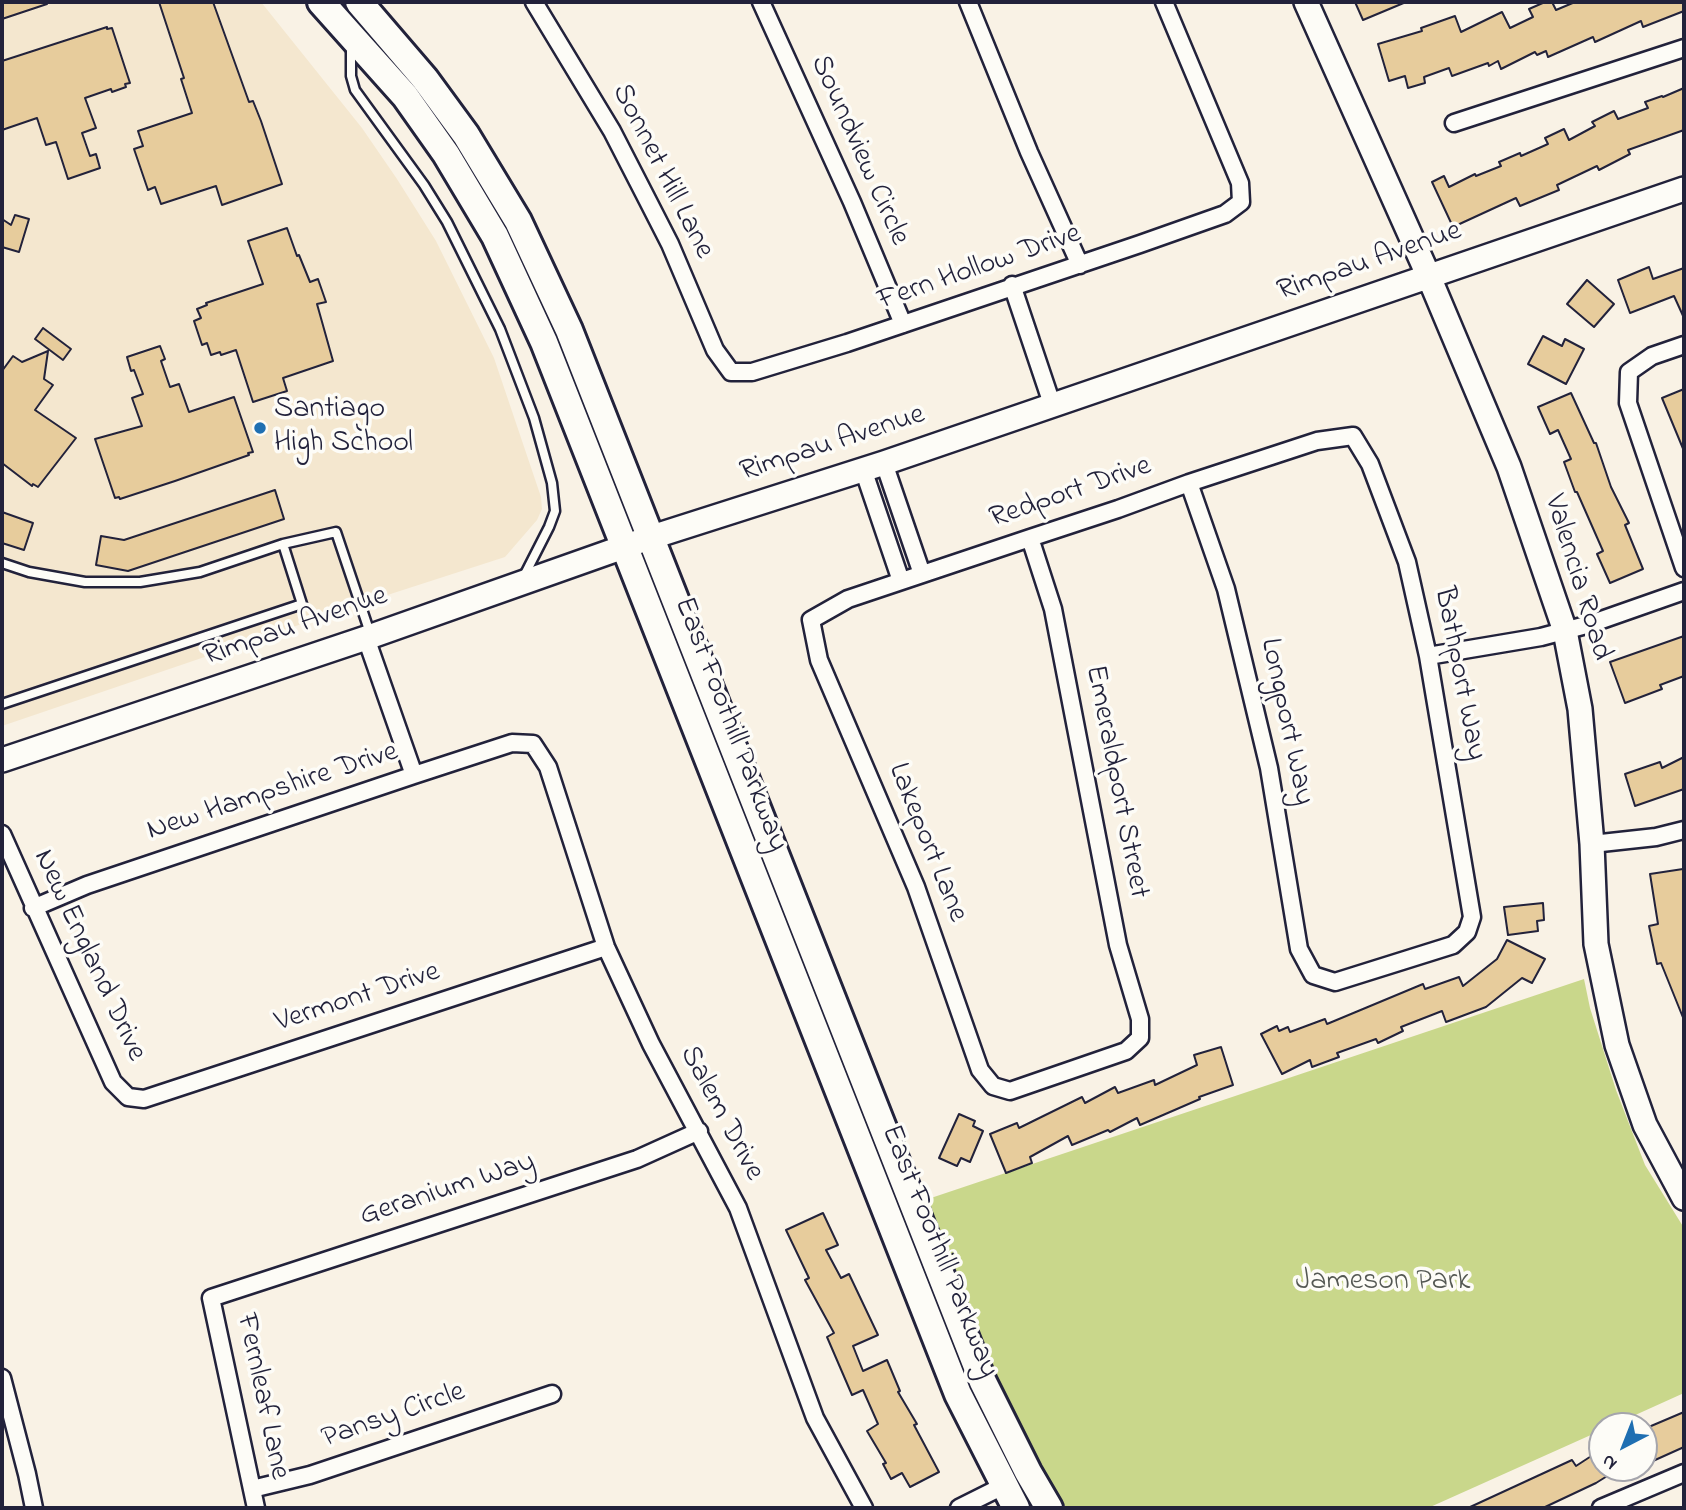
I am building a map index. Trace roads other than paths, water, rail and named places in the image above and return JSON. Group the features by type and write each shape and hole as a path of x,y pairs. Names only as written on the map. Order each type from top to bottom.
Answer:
{"main road":[{"name":"East Foothill Parkway","path":"321,2 405,96 446,154 495,236 544,342 958,1394 1009,1497"},
{"name":"East Foothill Parkway","path":"359,2 418,70 466,135 518,221 569,330 983,1382 1049,1508"},
{"name":"Valencia Road","path":"1306,2 1429,277 1509,467 1565,631 1580,709 1592,844 1596,944 1617,1045 1645,1125 1684,1198"},
{"name":"Rimpau Avenue","path":"2,761 649,538 874,466 1684,189"}],"street":[{"name":"Sonnet Hill Lane","path":"534,2 611,131 670,244 715,350 731,372"},
{"name":"Soundview Circle","path":"761,2 852,202 903,324"},
{"path":"968,2 1029,152 1080,265"},
{"name":"Fern Hollow Drive","path":"731,372 752,372 903,324 1225,214 1241,202 1240,183 1164,2"},
{"path":"1454,123 1684,48"},
{"path":"1012,285 1052,404"},
{"path":"1684,345 1652,356 1629,372 1628,403 1684,568"},
{"name":"Redport Drive","path":"811,620 848,599 1189,483 1317,441 1353,436"},
{"name":"Bathport Way","path":"1353,436 1370,464 1407,562 1429,656 1472,917 1467,932"},
{"path":"874,466 906,526 922,575"},
{"path":"874,466 885,534 901,582"},
{"name":"Longport Way","path":"1189,483 1226,589 1269,768 1299,950 1313,975 1335,982 1453,945 1467,932"},
{"name":"Emeraldport Street","path":"993,1086 1010,1090 1126,1051 1140,1038 1140,1020 1118,945 1053,609 1030,538"},
{"path":"1429,656 1565,631 1684,591"},
{"name":"Lakeport Lane","path":"811,620 819,660 916,887 980,1070 993,1086"},
{"path":"368,637 414,775"},
{"name":"New Hampshire Drive","path":"33,908 87,885 414,775 512,743 533,744"},
{"name":"Salem Drive","path":"533,744 548,767 606,947 651,1044 699,1130 738,1208 815,1418 864,1508"},
{"path":"1592,844 1656,837 1684,830"},
{"name":"New England Drive","path":"2,834 113,1082 128,1097"},
{"name":"Vermont Drive","path":"128,1097 144,1099 606,947"},
{"name":"Geranium Way","path":"211,1298 637,1159 699,1130"},
{"name":"Fernleaf Lane","path":"211,1298 256,1508"},
{"path":"2,1378 33,1508"},
{"name":"Pansy Circle","path":"252,1489 310,1475 552,1394"},
{"path":"1601,1508 1684,1473"},
{"path":"959,1508 1009,1497"}],"lane":[{"path":"351,34 351,76 355,90 424,185 461,247 510,353 543,446 552,483 555,511 550,527 520,583"},
{"path":"885,534 906,526"},
{"path":"2,563 29,572 85,582 139,582 200,572 283,544 335,532 368,637"},
{"path":"2,704 302,604 283,544"}],"place":[{"name":"Santiago High School","path":"260,428"}],"park label":[{"name":"Jameson Park","path":"1383,1283"}]}
